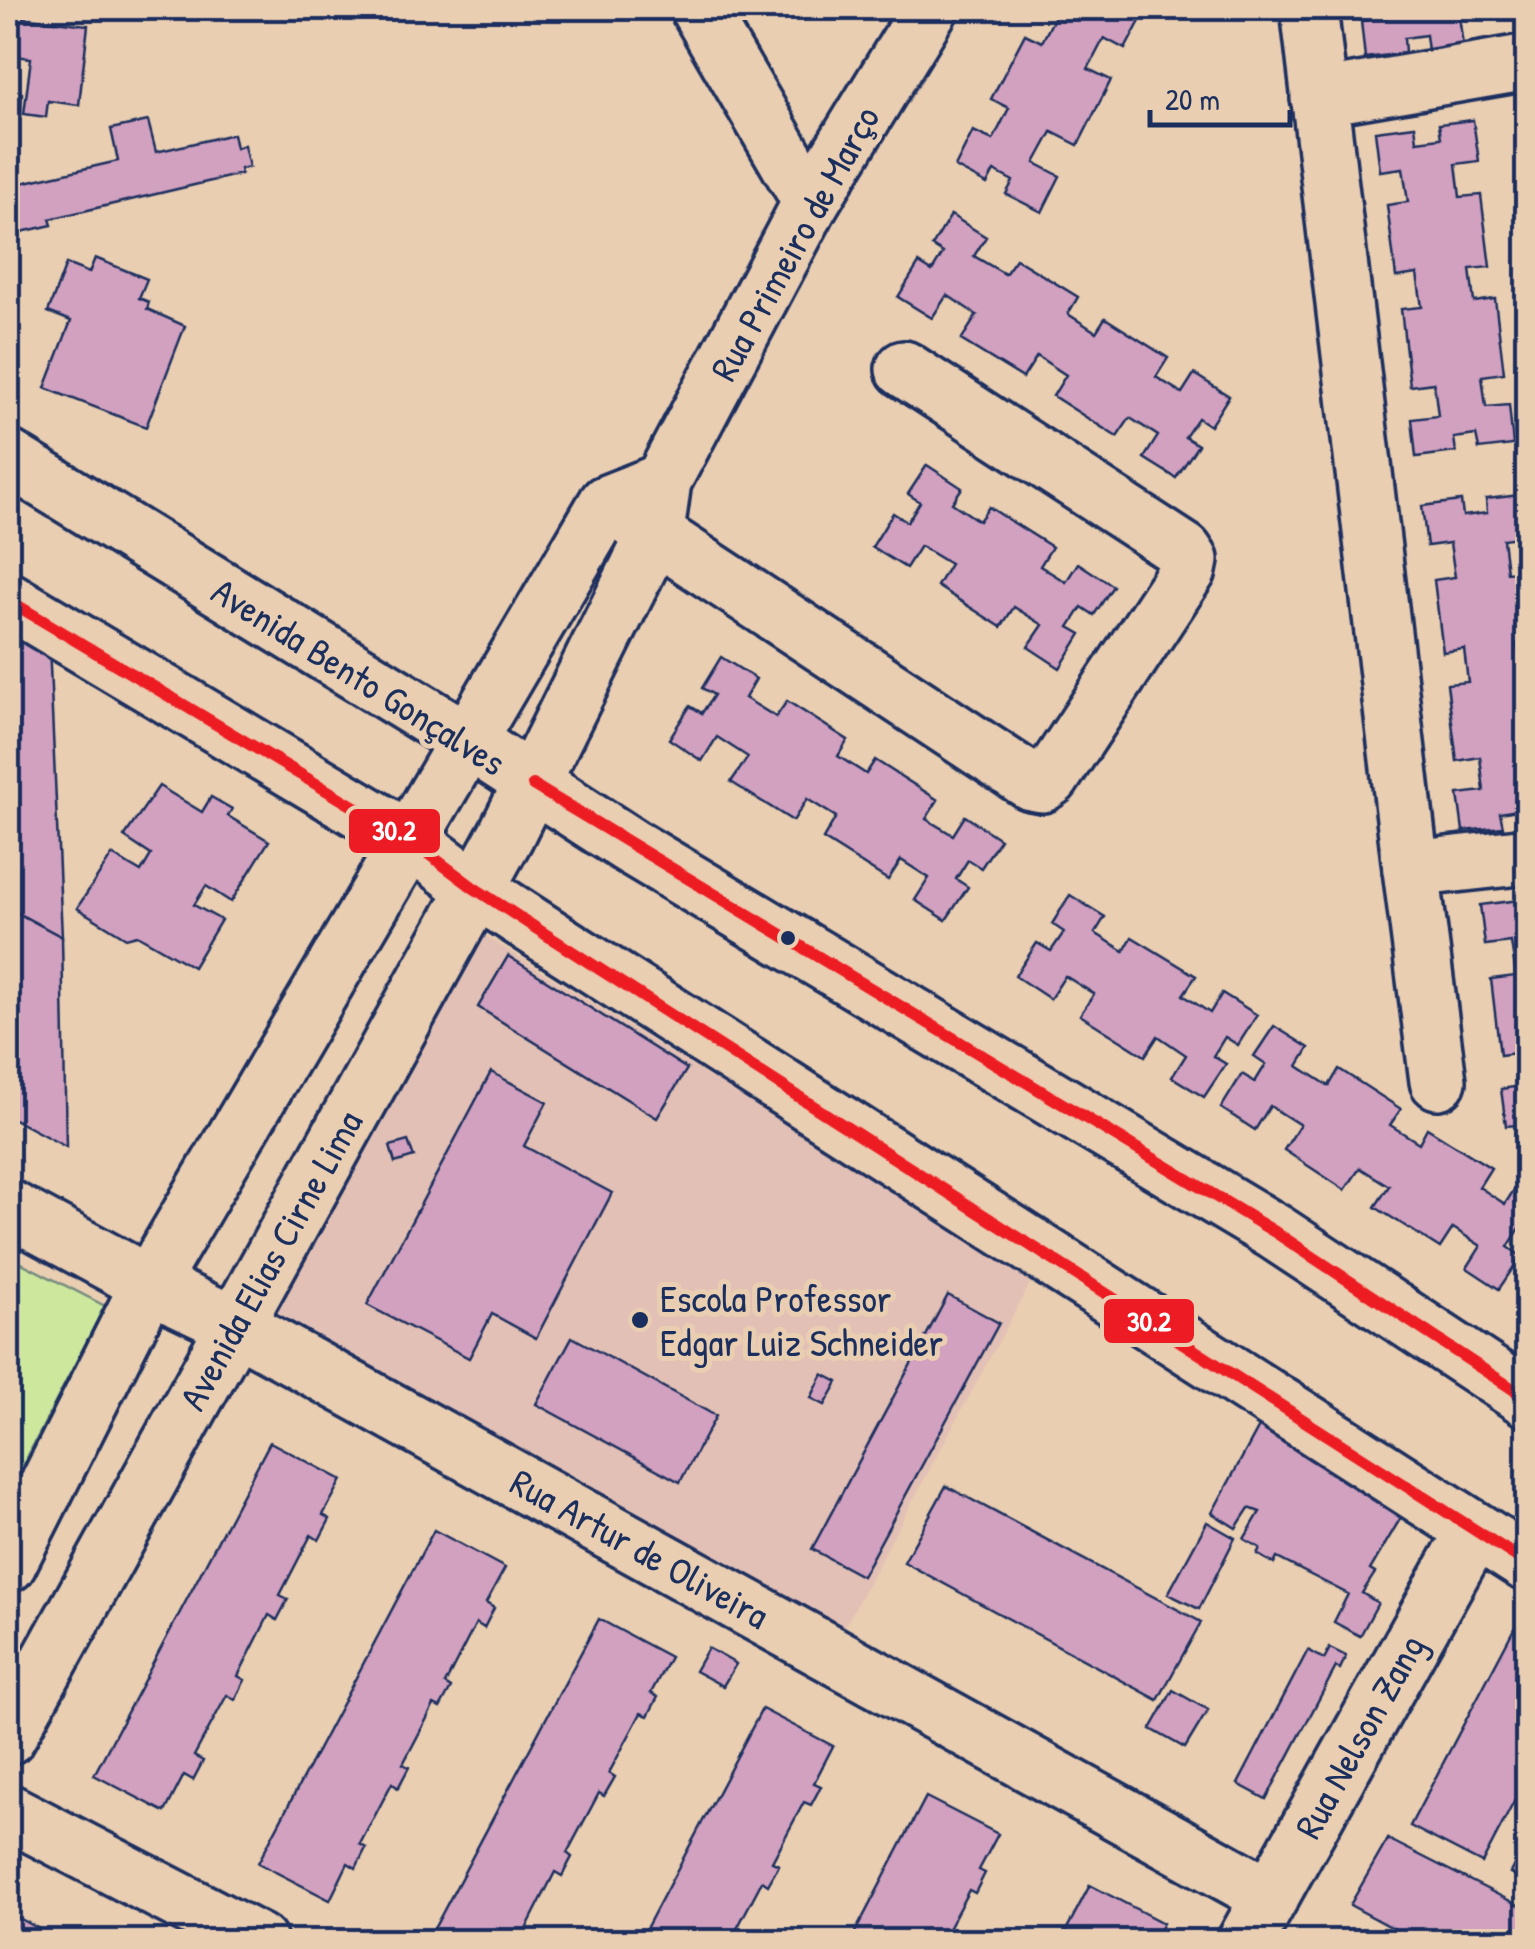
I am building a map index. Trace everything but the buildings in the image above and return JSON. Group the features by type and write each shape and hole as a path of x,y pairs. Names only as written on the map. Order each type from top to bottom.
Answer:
{"street":[{"path":"698,8 811,202"},
{"name":"Rua Primeiro de Março","path":"533,785 659,507 811,202 930,8"},
{"path":"1309,8 1438,1081"},
{"path":"1320,98 1528,62"},
{"path":"8,1564 149,1284 606,503 659,507 1031,782 1042,784 1051,778 1188,570 1190,560 1184,551 904,369"},
{"name":"Avenida Bento Gonçalves","path":"8,458 466,739 533,785 1275,1232 1527,1398"},
{"path":"8,600 410,840 474,888 1528,1564"},
{"name":"Avenida Elias Cirne Lima","path":"8,1736 533,785"},
{"path":"1411,869 1528,856"},
{"name":"Rua Artur de Oliveira","path":"8,1208 235,1325 1260,1926"},
{"name":"Rua Nelson Zang","path":"1260,1926 1474,1532"},
{"path":"8,1812 259,1942"}],"shaded area":[{"name":"Escola Professor Edgar Luiz Schneider","path":"476,930 1032,1280 825,1663 249,1361"}],"green space":[{"path":"8,1256 105,1306 8,1494"}],"transit line":[{"name":"30.2","path":"8,600 410,840 474,888 565,947 1528,1564"},
{"name":"30.2","path":"533,785 1275,1232 1528,1399"}],"place":[{"name":"Escola Professor Edgar Luiz Schneider","path":"640,1320"}]}
